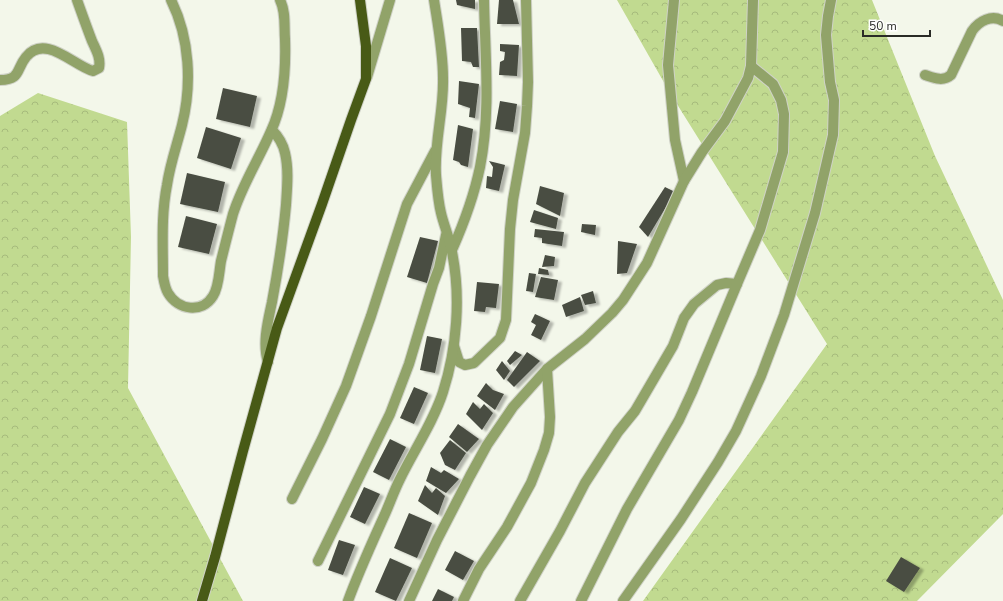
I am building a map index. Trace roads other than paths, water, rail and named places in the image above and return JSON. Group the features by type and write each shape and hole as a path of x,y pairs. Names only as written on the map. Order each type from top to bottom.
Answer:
{"main road":[{"path":"202,601 277,328 366,79 366,46 360,0"}],"street":[{"path":"0,80 7,80 16,76 26,57 34,51 42,49 58,51 86,69 94,71 100,68 98,53 77,0"},
{"path":"171,0 184,37 188,88 183,119 171,163 163,209 163,276 168,294 177,303 189,308 200,308 213,296 216,291 221,261 234,213 251,172 272,130 281,100 285,74 284,13 280,0"},
{"path":"366,79 390,0"},
{"path":"348,601 367,553 400,479 435,413 443,391 450,363 456,310 456,286 452,250 440,211 436,176 436,151 444,78 440,31 434,0"},
{"path":"452,250 466,217 474,191 480,166 485,133 486,42 484,0"},
{"path":"453,342 459,362 465,366 474,363 500,338 506,320 510,229 513,200 525,133 527,106 528,82 526,0"},
{"path":"674,0 668,65 675,140 684,181"},
{"path":"409,601 437,540 487,445 513,407 547,369 585,339 623,300 647,263 684,181 734,106 748,78 751,66 754,0"},
{"path":"623,601 681,519 732,438 761,376 784,315 815,213 833,135 834,100 830,82 826,35 831,0"},
{"path":"925,75 938,79 948,78 977,24 983,20 1000,19 1003,21"},
{"path":"581,601 627,509 679,420 760,230 783,152 784,114 781,100 773,84 751,66"},
{"path":"268,362 265,342 280,252 288,172 282,143 279,137 272,130"},
{"path":"292,499 346,386 371,316 407,204 436,151"},
{"path":"318,561 390,414 409,364 439,268 447,233"},
{"path":"520,601 560,531 585,483 618,432 635,411 669,353 684,318 694,304 717,285 737,284"},
{"path":"463,601 479,569 507,527 531,483 544,450 549,432 550,417 547,369"}]}
